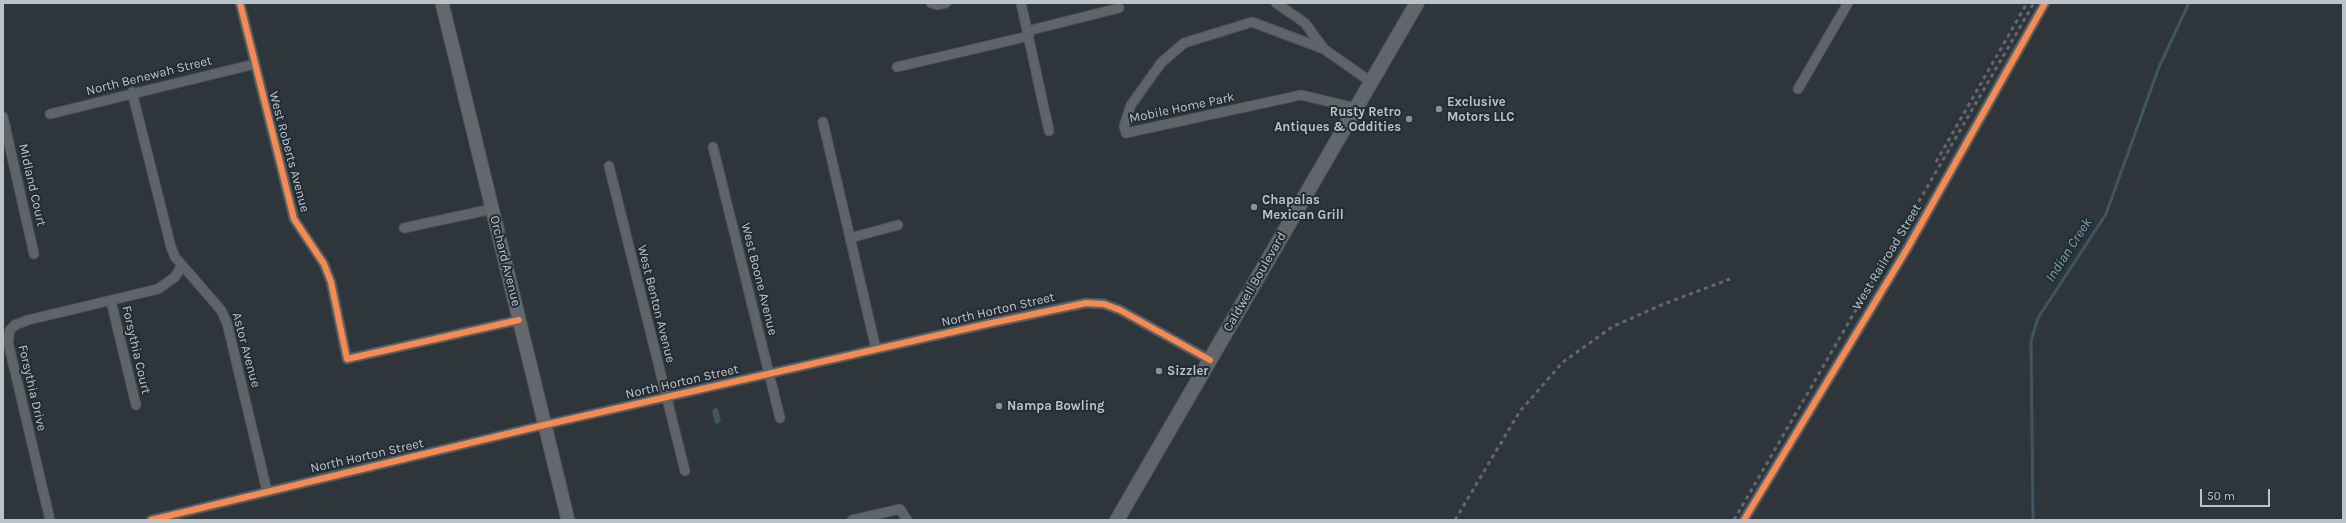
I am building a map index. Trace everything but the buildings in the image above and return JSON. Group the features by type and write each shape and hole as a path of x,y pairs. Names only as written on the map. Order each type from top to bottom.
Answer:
{"main road":[{"name":"Caldwell Boulevard","path":"1117,520 1417,3"}],"street":[{"name":"West Roberts Avenue","path":"240,3 294,218 324,264 331,282 346,359 519,320"},
{"name":"Orchard Avenue","path":"442,3 568,520"},
{"path":"931,3 938,5 946,3"},
{"path":"1021,3 1049,131"},
{"name":"Mobile Home Park","path":"1276,3 1306,24 1324,49"},
{"path":"1798,89 1848,3"},
{"name":"West Railroad Street","path":"1744,520 1906,249 2045,3"},
{"path":"897,66 1119,8"},
{"name":"Mobile Home Park","path":"1356,108 1301,95 1126,133 1124,126 1131,105 1161,62 1184,43 1252,22 1324,49 1371,82"},
{"name":"North Benewah Street","path":"50,114 132,92 255,64"},
{"name":"Astor Avenue","path":"132,92 171,247 175,256 182,265 212,297 221,310 227,323 267,491"},
{"name":"Midland Court","path":"3,120 34,254"},
{"path":"823,122 876,349"},
{"name":"West Boone Avenue","path":"713,147 780,418"},
{"name":"West Benton Avenue","path":"609,166 665,398 685,471"},
{"path":"404,228 492,209"},
{"path":"850,238 898,225"},
{"name":"Forsythia Drive","path":"50,520 8,342 8,335 14,325 28,320 158,289 168,284 175,277 182,265"},
{"name":"Forsythia Court","path":"111,301 136,405"},
{"name":"North Horton Street","path":"151,520 544,425 1061,307 1092,303 1104,304 1120,310 1210,360"},
{"path":"852,520 900,509 907,520"}],"water":[{"path":"716,407 718,409 721,421 717,424 715,423 712,411"}],"waterway":[{"name":"Indian Creek","path":"2033,520 2031,341 2038,318 2106,214 2159,67 2189,3"}],"railway":[{"path":"1936,162 2027,3"},
{"path":"1734,520 2034,3"},
{"path":"1455,520 1520,411 1563,362 1612,327 1661,305 1730,279"}],"cycle path":[{"path":"240,3 294,219 324,264 331,282 347,359 519,320"},
{"path":"1744,520 1907,249 2045,3"},
{"path":"151,520 544,425 987,324 1086,303 1104,304 1120,310 1210,360"}],"place":[{"name":"Exclusive Motors LLC","path":"1439,109"},
{"name":"Rusty Retro Antiques & Oddities","path":"1409,119"},
{"name":"Chapalas Mexican Grill","path":"1254,207"},
{"name":"Sizzler","path":"1159,371"},
{"name":"Nampa Bowling","path":"999,406"}]}
